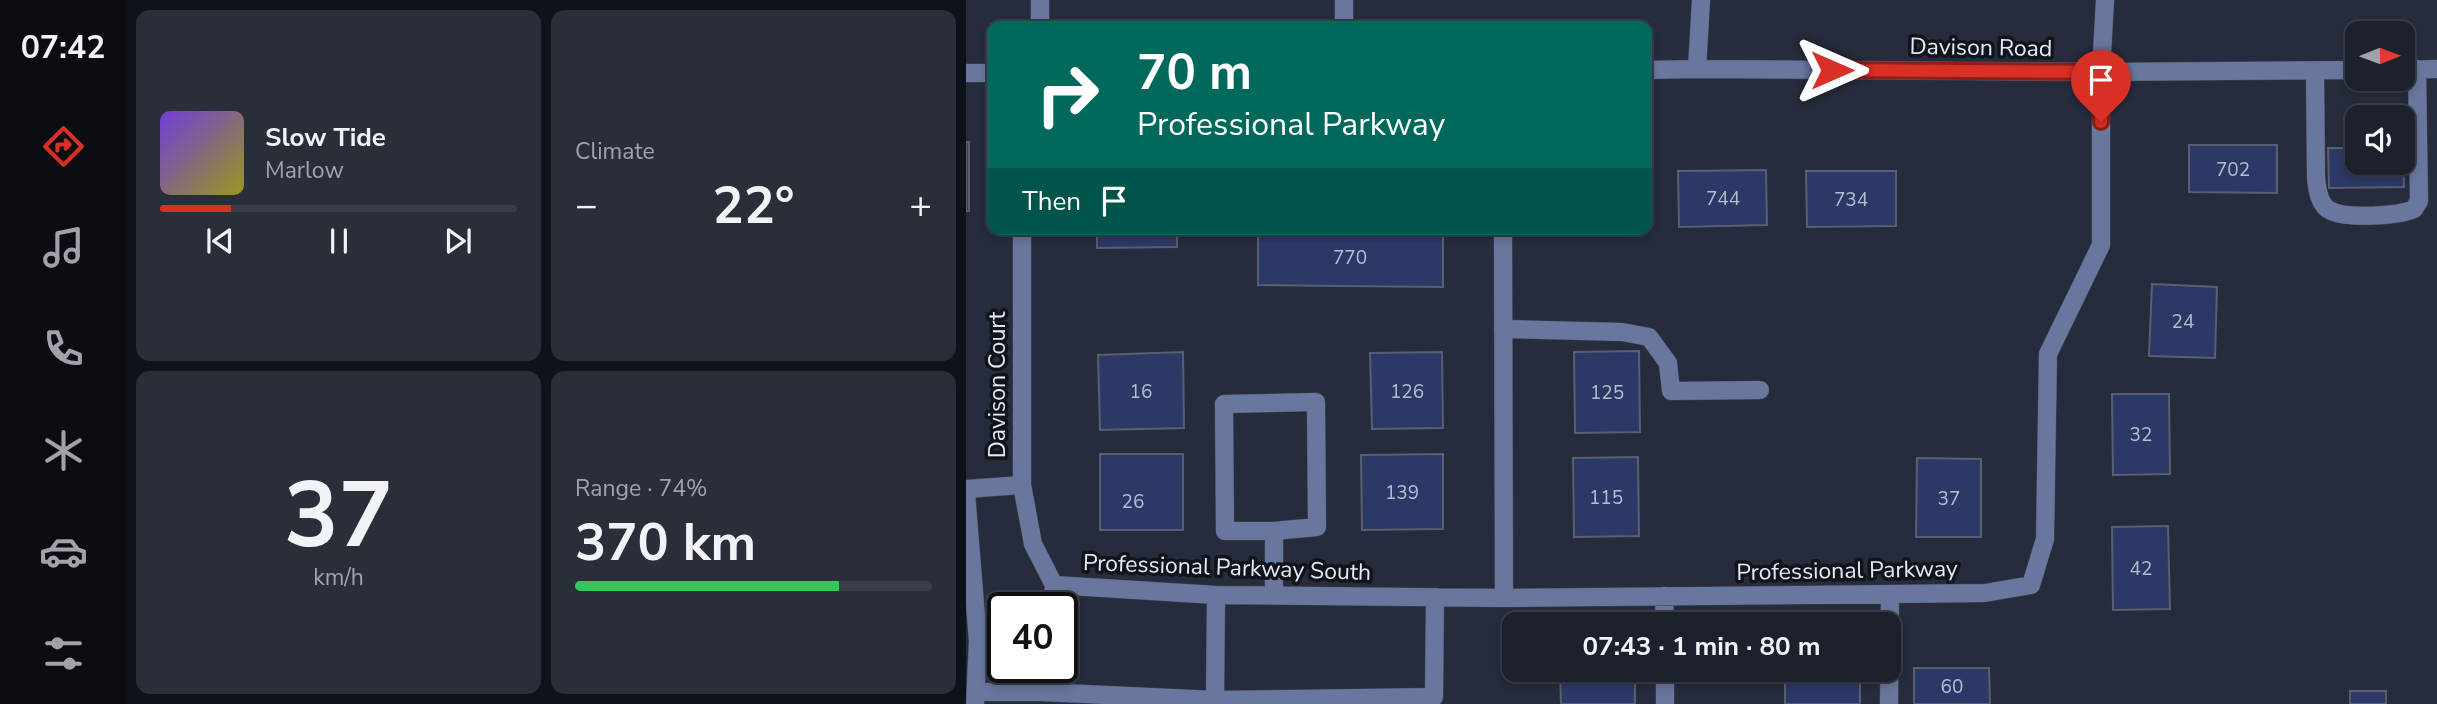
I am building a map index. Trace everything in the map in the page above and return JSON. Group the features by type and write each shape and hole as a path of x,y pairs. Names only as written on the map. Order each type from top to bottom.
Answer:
{"street":[{"path":"1040,0 1040,21"},
{"path":"1344,0 1344,21"},
{"path":"1697,69 1701,0"},
{"path":"2101,72 2105,0"},
{"path":"2415,70 2437,69"},
{"name":"Davison Road","path":"1652,70 2345,70"},
{"path":"2315,71 2318,192 2323,204 2330,211 2342,214 2393,215 2414,209 2419,201 2412,91"},
{"name":"Professional Parkway","path":"1504,598 1985,593 2031,586 2045,539 2048,354 2101,244 2101,72"},
{"path":"966,73 987,73"},
{"name":"Davison Court","path":"966,491 1022,485 1022,235"},
{"path":"1503,235 1504,598"},
{"path":"1503,329 1622,332 1650,337 1668,363 1671,391 1760,390"},
{"path":"1316,402 1317,527 1274,531 1225,531 1224,404 1316,402"},
{"name":"Professional Parkway South","path":"1022,485 1033,544 1054,585 1216,595 1504,598"},
{"path":"966,491 969,568 978,641 976,698 1042,692 1215,700 1434,697 1435,597"},
{"path":"1274,531 1274,596"},
{"path":"1053,592 1054,585"},
{"path":"1889,704 1890,594"},
{"path":"1215,700 1216,595"},
{"path":"1664,596 1665,612"},
{"path":"1665,682 1665,704"},
{"path":"1042,692 1043,683"}],"building":[{"path":"966,142 969,142 969,211 966,211"},
{"path":"2189,145 2277,145 2277,193 2189,192"},
{"path":"2328,148 2345,148 2345,175 2404,175 2404,187 2329,188"},
{"path":"1766,170 1767,225 1679,227 1678,171"},
{"path":"1806,171 1896,171 1896,226 1807,227"},
{"path":"1097,235 1177,235 1177,247 1097,248"},
{"path":"1258,235 1443,235 1443,287 1258,285"},
{"path":"2152,284 2217,287 2215,358 2149,356"},
{"path":"1639,351 1640,432 1575,433 1574,352"},
{"path":"1183,352 1184,428 1100,430 1098,355"},
{"path":"1442,352 1443,428 1372,429 1370,353"},
{"path":"2112,394 2169,394 2170,474 2113,475"},
{"path":"1100,454 1183,454 1183,530 1100,530"},
{"path":"1443,454 1443,529 1362,530 1361,455"},
{"path":"1638,457 1639,536 1574,537 1573,458"},
{"path":"1917,458 1981,459 1981,537 1916,537"},
{"path":"2168,526 2170,609 2113,610 2112,527"},
{"path":"1914,668 1989,668 1990,704 1914,704"},
{"path":"1560,682 1635,682 1635,704 1561,704"},
{"path":"1785,682 1860,682 1860,704 1785,704"},
{"path":"2350,691 2386,691 2386,704 2350,704"}],"route":[{"path":"1832,70 2101,72 2101,122"}]}
